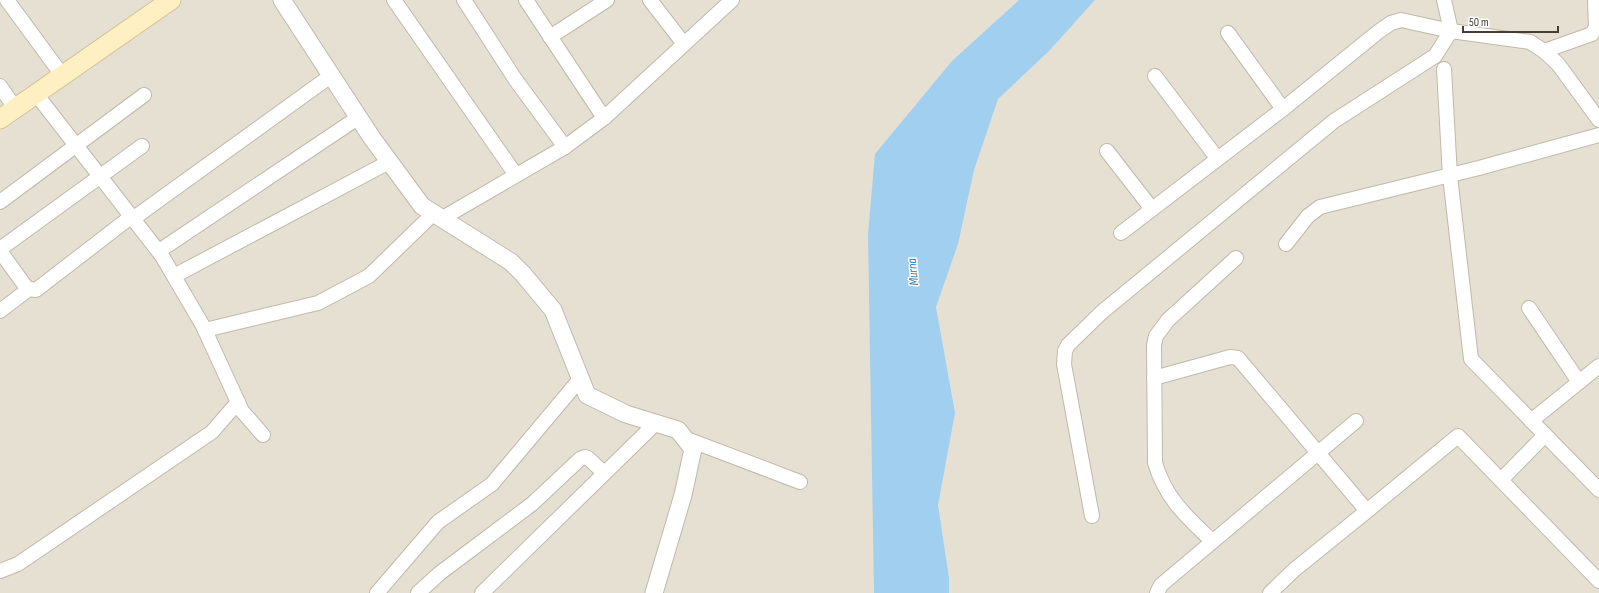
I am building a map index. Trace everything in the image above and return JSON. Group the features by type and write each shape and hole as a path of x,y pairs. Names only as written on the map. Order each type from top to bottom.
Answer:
{"main road":[{"path":"8,113 171,0"}],"street":[{"path":"7,0 62,75"},
{"path":"282,0 389,162 422,206 511,262 553,310 587,395 626,414 678,430 693,450 684,495 654,593"},
{"path":"394,0 516,175"},
{"path":"464,0 515,79 565,147"},
{"path":"526,0 604,118"},
{"path":"550,37 607,0"},
{"path":"650,0 684,44"},
{"path":"205,330 318,303 369,276 437,216 516,175 565,147 604,118 732,0"},
{"path":"1092,516 1064,364 1065,351 1068,346 1102,312 1334,121 1435,56 1451,31 1444,0"},
{"path":"1544,51 1592,34 1596,27 1594,2"},
{"path":"1122,233 1391,24 1401,20 1451,31 1530,42 1544,51 1558,64 1599,120"},
{"path":"1228,33 1283,109"},
{"path":"1444,69 1450,176 1471,359 1599,490"},
{"path":"0,311 29,289 39,289 133,217 332,75"},
{"path":"1154,76 1217,158"},
{"path":"0,86 8,113"},
{"path":"36,94 159,251 205,330 238,402 246,415 263,435"},
{"path":"0,202 144,95"},
{"path":"159,251 359,117"},
{"path":"1286,244 1308,216 1320,207 1450,176 1599,135"},
{"path":"29,289 0,251 142,146"},
{"path":"1107,151 1152,209"},
{"path":"174,276 389,162"},
{"path":"1212,541 1177,507 1158,472 1153,447 1154,345 1161,328 1236,258"},
{"path":"1529,308 1579,382"},
{"path":"1154,378 1230,357 1238,358 1367,511"},
{"path":"1531,421 1599,366"},
{"path":"377,593 438,522 478,496 492,484 581,378"},
{"path":"0,571 18,564 212,432 238,402"},
{"path":"1157,593 1161,585 1317,452 1356,421"},
{"path":"482,593 656,423"},
{"path":"1501,480 1545,435"},
{"path":"1270,593 1294,570 1458,436 1599,581"},
{"path":"684,438 800,482"},
{"path":"418,593 440,573 532,504 580,458 588,458 604,473"}],"shaded area":[{"path":"0,0 1599,0 1599,593 0,593"}],"water":[{"name":"Murna","path":"1019,0 1095,0 1049,51 998,99 974,170 958,244 936,307 955,413 938,505 949,578 949,593 874,593 868,234 875,154 952,61"}]}
